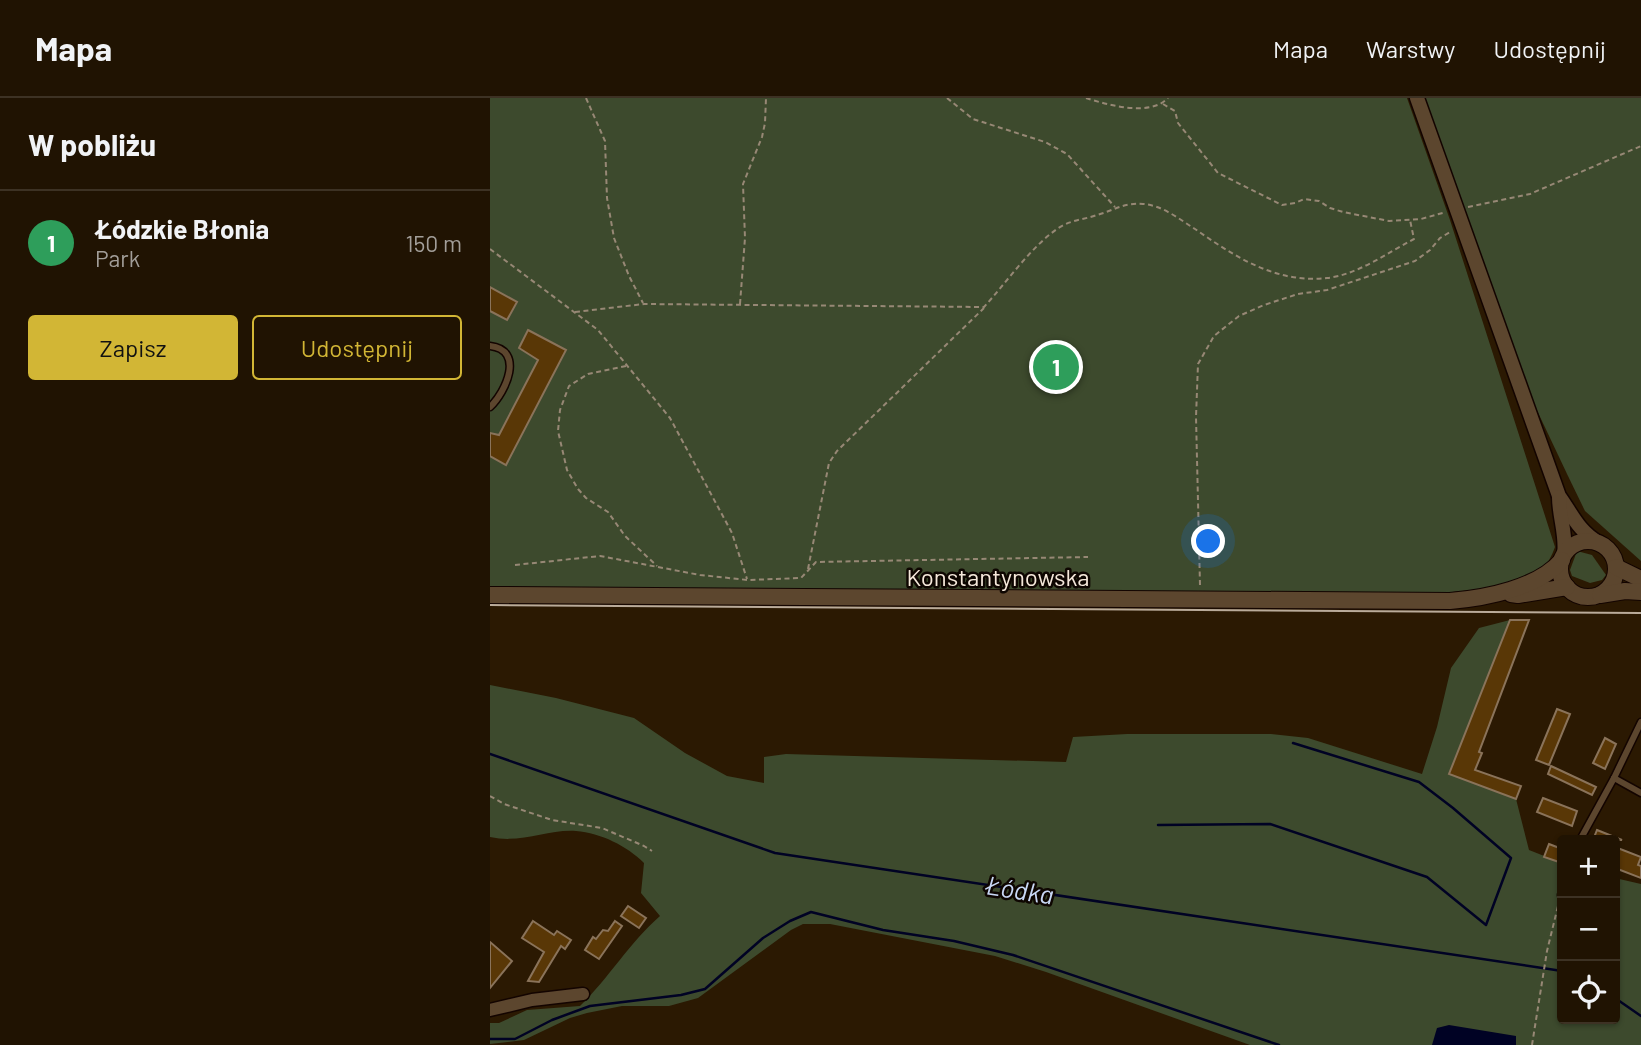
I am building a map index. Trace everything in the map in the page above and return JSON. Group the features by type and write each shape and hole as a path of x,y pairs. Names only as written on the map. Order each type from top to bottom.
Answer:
{"main road":[{"path":"1597,596 1612,584 1616,567 1609,551 1599,543 1581,542 1570,548 1563,557 1560,574 1574,593 1583,597 1597,596 1625,591 1641,592"},
{"name":"Konstantynowska","path":"490,595 1450,601 1505,593 1546,574 1563,557"},
{"path":"1616,567 1641,579"},
{"name":"Konstantynowska","path":"1505,593 1518,595 1567,587"}],"street":[{"path":"1417,98 1559,496 1576,525 1586,536 1599,543"},
{"path":"1559,496 1559,512 1566,546 1563,557"},
{"path":"490,1010 532,1000 583,994"}],"lane":[{"path":"490,346 500,347 505,351 511,365 511,372 490,407"},
{"path":"1583,835 1641,722"},
{"path":"1614,778 1641,793"}],"path":[{"path":"586,98 604,141 606,187 614,238 644,304"},
{"path":"740,305 745,238 743,184 765,123 766,98"},
{"path":"947,98 972,119 1045,142 1067,154 1115,207"},
{"path":"1086,98 1136,109 1163,104 1168,98"},
{"path":"1117,98 1117,105"},
{"path":"1163,104 1175,111 1178,122 1218,173 1282,205 1304,200 1319,201 1330,208 1381,220 1421,219 1530,194 1641,146"},
{"path":"802,597 829,463 984,307 1056,229 1069,221 1100,215 1115,207 1142,204 1156,206 1239,258 1270,272 1327,278 1348,274 1414,239 1409,220"},
{"path":"1200,600 1196,417 1198,364 1214,336 1239,316 1264,304 1298,294 1327,290 1415,261 1440,238 1462,224"},
{"path":"490,249 598,330 670,418 732,533 753,597"},
{"path":"575,312 644,304 984,307"},
{"path":"627,366 588,374 569,386 560,410 558,431 567,470 578,489 586,498 608,512 625,536 657,567"},
{"path":"515,565 600,556 748,580 801,578 816,562 1088,557"},
{"path":"490,796 504,804 552,820 602,828 652,851"},
{"path":"1532,1045 1546,951 1561,898"}],"green space":[{"path":"490,98 1407,98 1450,220 1555,547 1553,553 1541,570 1516,582 1480,589 1414,595 490,588"},
{"path":"1423,98 1641,98 1641,561 1585,511 1523,381"},
{"path":"1577,551 1592,555 1606,575 1602,580 1590,583 1572,576 1570,570"},
{"path":"1510,620 1449,774 1516,799 1529,850 1557,861 1557,1024 1620,1024 1620,879 1641,884 1641,1045 1250,1045 995,956 830,924 803,924 791,930 698,998 669,1006 622,1006 587,1013 570,1018 524,1040 490,1044 490,1023 499,1023 527,1010 580,1006 660,916 641,893 644,863 613,841 576,831 513,839 490,837 490,685 634,718 685,753 727,776 764,783 764,757 786,754 1066,762 1073,737 1127,734 1271,734 1308,738 1422,774 1451,668 1479,628"}],"water":[{"path":"1449,1025 1516,1036 1516,1045 1432,1045 1437,1028"}],"building":[{"path":"490,287 517,302 507,320 490,311"},
{"path":"528,330 566,350 506,465 490,456 490,433 499,435 538,360 519,348"},
{"path":"1510,620 1529,620 1479,752 1482,753 1475,770 1521,786 1516,799 1449,774"},
{"path":"1557,709 1570,714 1549,765 1536,760"},
{"path":"1605,738 1616,744 1605,769 1593,763"},
{"path":"1551,766 1596,787 1592,795 1548,774"},
{"path":"1543,798 1577,811 1572,826 1537,812"},
{"path":"1597,830 1610,835 1595,835"},
{"path":"1549,844 1557,847 1557,861 1544,857"},
{"path":"1620,849 1641,857 1638,865 1641,866 1641,878 1620,870"},
{"path":"628,906 646,918 639,928 621,916"},
{"path":"533,921 554,935 557,931 571,940 565,949 561,946 539,982 528,981 544,952 522,938"},
{"path":"615,921 622,926 599,959 585,950 593,937 596,939 603,930 608,931"},
{"path":"490,942 512,961 490,988"}],"waterway":[{"path":"1158,825 1270,824 1427,877 1486,925 1511,858 1419,782 1293,743"},
{"name":"Łódka","path":"490,754 775,853 1557,970"},
{"path":"490,1039 515,1039 552,1020 590,1006 681,995 705,989 763,938 811,912 883,930 954,941 1013,955 1279,1045"},
{"name":"Łódka","path":"1620,1001 1641,1016"}],"tram line":[{"path":"490,605 1641,613"}],"place":[{"name":"Łódzkie Błonia","path":"1056,367"}]}
